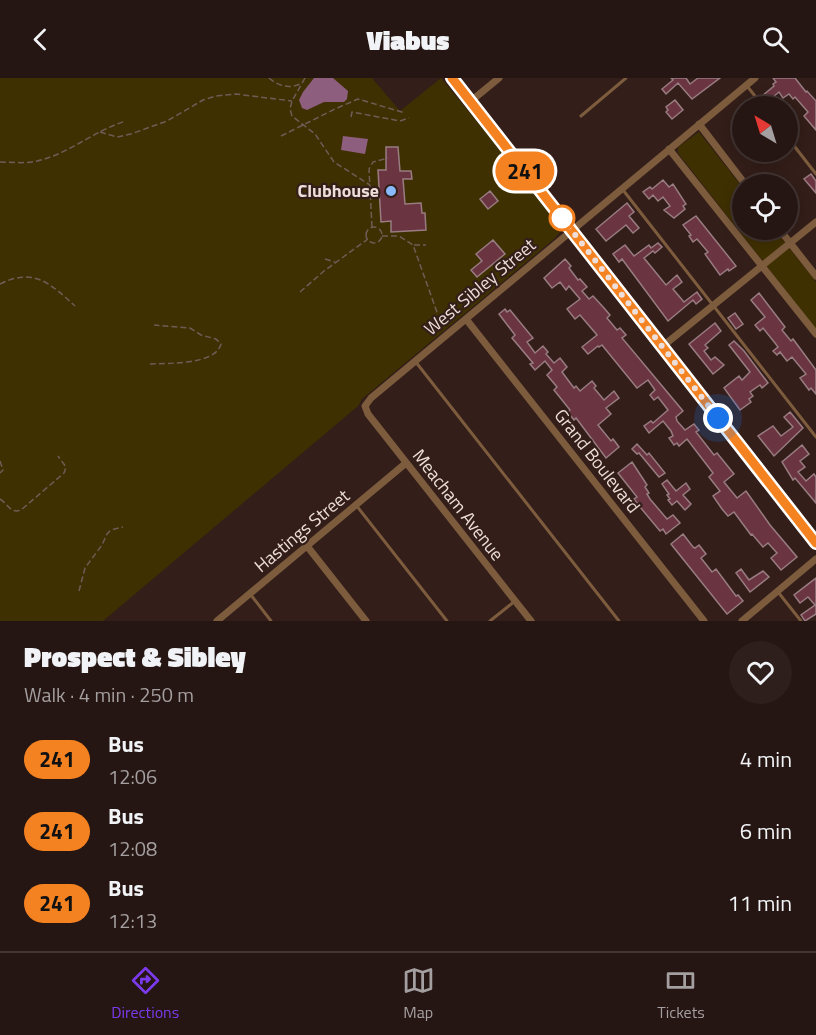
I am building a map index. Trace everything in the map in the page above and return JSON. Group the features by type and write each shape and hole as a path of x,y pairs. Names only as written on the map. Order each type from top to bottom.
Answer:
{"street":[{"path":"452,78 816,543"},
{"path":"471,101 499,78"},
{"name":"West Sibley Street","path":"365,406 371,398 755,78"},
{"path":"699,124 737,174"},
{"path":"669,149 816,334"},
{"path":"663,346 816,222"},
{"path":"788,240 816,276"},
{"name":"Grand Boulevard","path":"466,319 704,621"},
{"name":"Meacham Avenue","path":"365,406 368,414 531,621"},
{"name":"Hastings Street","path":"217,621 406,463"},
{"path":"307,546 366,621"},
{"path":"742,621 816,559"}],"lane":[{"path":"581,116 626,78"},
{"path":"746,85 755,96"},
{"path":"798,151 816,174"},
{"path":"622,188 816,437"},
{"path":"415,361 620,621"},
{"path":"357,505 447,621"},
{"path":"777,591 801,621"},
{"path":"250,594 271,621"},
{"path":"490,621 515,601"}],"path":[{"path":"269,78 282,86 301,84"},
{"path":"305,78 292,101 290,113 319,139 334,162 370,185"},
{"path":"100,132 117,137 131,134 167,121 203,100 216,96 236,94 292,101"},
{"path":"281,135 358,99 405,113"},
{"path":"351,117 352,112 400,121 409,118"},
{"path":"0,162 43,160 126,121"},
{"path":"372,227 369,169 376,160 388,158"},
{"path":"372,227 380,229 382,236"},
{"path":"372,227 366,232 368,239 377,242 382,236"},
{"path":"382,236 399,236 413,246 438,315"},
{"path":"300,292 368,239"},
{"path":"413,246 426,245"},
{"path":"325,259 336,263"},
{"path":"0,284 23,277 40,279 54,287 75,306"},
{"path":"150,364 189,362 207,357 216,353 221,344 216,339 190,328 154,325"},
{"path":"0,499 11,509 21,510 64,473 66,466 58,456"},
{"path":"0,461 3,470 0,473"},
{"path":"79,591 85,568 107,534 111,530 123,527"}],"shaded area":[{"path":"0,78 372,78 400,111 441,78 562,225 554,239 362,399 358,406 103,621 0,621"},
{"path":"314,78 333,78 348,91 347,99 344,102 324,102 307,110 302,108 299,100"},
{"path":"699,132 732,174 732,222 678,153 678,147"},
{"path":"343,136 368,139 365,154 341,150"},
{"path":"746,240 783,240 816,282 816,329"}],"building":[{"path":"671,78 686,78 690,84 698,78 720,78 692,99 678,83 666,94 662,89 673,80"},
{"path":"773,78 795,78 816,101 816,130 804,116 808,112 798,100 798,96 789,94 782,96 779,92 774,96 762,96 776,82"},
{"path":"675,100 683,110 672,119 666,112 668,110 666,107"},
{"name":"Clubhouse","path":"386,147 398,147 400,171 411,171 412,179 403,179 405,204 421,203 422,213 425,213 426,230 391,232 391,221 381,222 378,170 386,170"},
{"path":"811,174 816,181 816,193 804,179"},
{"path":"663,180 669,187 673,184 686,204 683,206 685,209 674,218 664,210 670,206 663,197 658,201 653,195 649,199 643,192 650,187 652,189"},
{"path":"490,191 498,201 488,209 480,199"},
{"path":"627,203 634,212 629,216 639,228 633,233 626,225 606,241 596,229"},
{"path":"696,216 736,266 729,271 728,269 720,275 705,254 708,252 697,239 693,242 689,236 691,235 683,225"},
{"path":"493,240 505,254 477,277 471,270 482,261 476,254"},
{"path":"658,243 662,247 644,258 666,285 677,275 682,282 673,289 684,302 697,292 702,299 696,304 693,300 668,321 622,259 619,262 613,254 625,245 634,256 649,245 651,248"},
{"path":"565,259 578,280 580,279 587,287 582,291 589,299 593,296 610,315 607,318 617,330 620,328 626,335 622,338 683,411 676,417 677,421 685,430 694,424 699,430 696,432 714,455 717,453 734,474 724,482 737,498 746,491 797,557 781,570 771,558 777,553 768,543 763,547 734,512 728,516 722,509 713,496 720,491 709,477 713,473 687,439 679,446 677,443 674,445 669,438 673,436 671,431 663,421 649,433 644,426 651,421 653,423 668,410 658,397 654,400 650,395 655,390 648,380 637,388 602,345 588,354 582,347 597,335 580,315 575,319 567,309 580,299 569,286 566,290 560,282 552,288 544,278"},
{"path":"759,293 785,327 782,330 791,341 793,339 816,370 816,394 811,388 809,390 800,378 806,374 792,357 787,361 780,352 777,355 773,351 778,347 763,328 760,331 755,325 765,317 751,300"},
{"path":"505,309 507,312 510,310 533,338 527,342 535,353 543,346 548,352 546,354 554,363 560,358 567,367 562,372 574,388 576,386 580,391 592,381 596,386 594,388 604,400 614,391 619,398 606,408 611,414 598,425 619,447 606,458 576,418 574,420 568,412 570,410 554,390 557,387 547,375 552,370 545,361 535,370 530,364 533,363 512,338 515,335 499,314"},
{"path":"735,313 743,324 736,329 728,318"},
{"path":"715,323 721,331 705,345 708,348 704,351 711,360 715,357 724,365 713,374 689,344"},
{"path":"734,341 768,383 750,392 753,396 749,399 751,402 740,410 724,388 739,376 742,380 750,372 729,345"},
{"path":"790,412 803,428 774,456 758,436 773,426 781,436 793,427 784,417"},
{"path":"637,444 647,455 649,453 665,473 659,477 639,453 637,454 632,449"},
{"path":"802,445 809,454 800,461 805,467 798,472 806,481 814,474 816,477 816,503 795,478 793,480 782,462"},
{"path":"632,462 647,485 645,487 650,499 667,519 673,515 680,523 666,534 663,529 660,531 640,507 634,499 637,497 618,473"},
{"path":"667,480 676,491 686,483 690,489 683,495 691,504 685,510 677,501 672,505 668,500 670,499 667,495 669,494 662,484"},
{"path":"683,534 693,547 699,545 706,554 701,558 712,572 716,569 736,596 738,595 743,601 727,614 671,544"},
{"path":"741,569 749,580 763,571 769,577 750,592 736,573"},
{"path":"816,578 816,614 805,621 801,615 815,605 808,597 800,603 794,595"}],"bus line":[{"name":"241","path":"452,78 816,543"}],"place":[{"name":"Clubhouse","path":"391,191"}],"route":[{"path":"562,218 718,418"}]}
